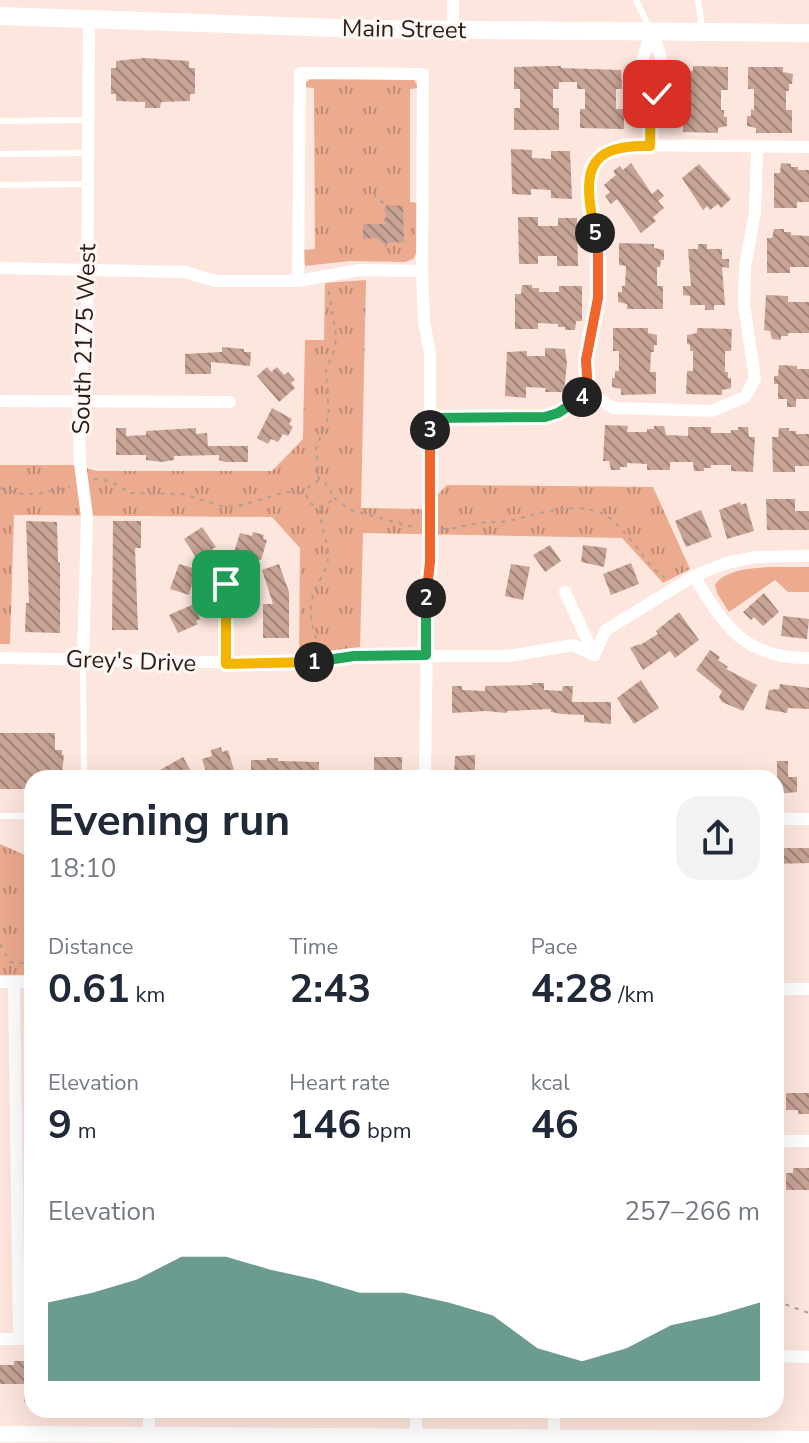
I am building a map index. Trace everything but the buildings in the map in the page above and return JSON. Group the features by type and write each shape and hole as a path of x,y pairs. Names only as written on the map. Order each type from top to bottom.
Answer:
{"main road":[{"name":"Main Street","path":"0,16 453,30 809,33"}],"street":[{"path":"453,0 453,30"},
{"name":"South 2175 West","path":"83,658 87,517 80,463 78,401 87,327 89,19"},
{"path":"650,146 651,100 657,94 661,57 652,32"},
{"path":"298,281 300,73 423,74 422,271 424,321 430,354 430,562 426,593 425,770"},
{"path":"588,392 586,360 598,298 598,250 589,203 589,177 599,157 622,145 809,147"},
{"path":"588,392 613,408 712,411 745,397 755,379 744,304 745,267 755,212 757,148"},
{"path":"0,268 185,272 216,281 298,281 360,270 422,271"},
{"path":"430,418 545,417 558,413 588,392"},
{"path":"0,401 230,402"},
{"path":"594,655 606,630 694,576 726,563 756,557 809,556"},
{"path":"694,576 727,626 746,643 772,655 809,658"},
{"path":"226,584 226,664"},
{"path":"565,592 594,655"},
{"name":"Grey's Drive","path":"0,658 300,664 354,656 509,656 573,645 594,655"},
{"path":"784,819 809,819"},
{"path":"0,982 24,982"},
{"path":"14,982 24,1307"},
{"path":"784,989 809,989"},
{"path":"784,1141 809,1141"},
{"path":"0,1339 24,1339"},
{"path":"784,1356 809,1357"},
{"path":"149,1418 149,1435"},
{"path":"416,1418 416,1437"},
{"path":"554,1418 554,1438"},
{"path":"0,1434 264,1440 416,1437 809,1439"}],"lane":[{"path":"636,0 652,32"},
{"path":"698,0 703,32"},
{"path":"0,121 89,120"},
{"path":"0,154 89,153"},
{"path":"0,185 89,184"},
{"path":"83,658 84,770"},
{"path":"0,816 24,816"}],"path":[{"path":"375,193 386,205 385,224"},
{"path":"386,243 386,249"},
{"path":"319,481 316,448 329,416 326,370 335,349 336,335 329,283"},
{"path":"93,480 110,481 131,493 183,494 221,506 235,507 286,492 306,494"},
{"path":"332,497 328,504 320,507 309,503 306,494 309,486 319,481 329,485 332,497 351,510 422,529"},
{"path":"0,488 36,494 75,485"},
{"path":"320,507 328,551 327,566 310,607 310,624 320,648"},
{"path":"441,529 509,521 544,511 595,511 620,528 647,564 668,581"},
{"path":"0,944 10,962 24,963"},
{"path":"784,1304 809,1313"}],"green space":[{"path":"314,77 414,80 419,88 410,89 410,202 419,203 417,248 413,259 405,262 350,261 305,266 304,250 315,249 314,88 304,87"},
{"path":"366,280 361,508 423,509 447,485 653,487 690,569 663,583 622,538 363,533 360,647 299,654 300,548 272,517 14,515 10,644 0,644 0,465 73,465 97,471 272,471 303,439 305,340 324,340 325,283"},
{"path":"809,567 809,592 788,592 775,580 729,612 715,585 740,570"},
{"path":"0,844 24,854 24,975 0,975"}],"route":[{"path":"226,584 226,664 300,664 354,656 426,655 426,593 430,562 430,418 545,417 558,413 588,392 586,360 598,298 598,250 589,203 589,177 599,157 622,145 650,146 651,100 657,94"}]}
